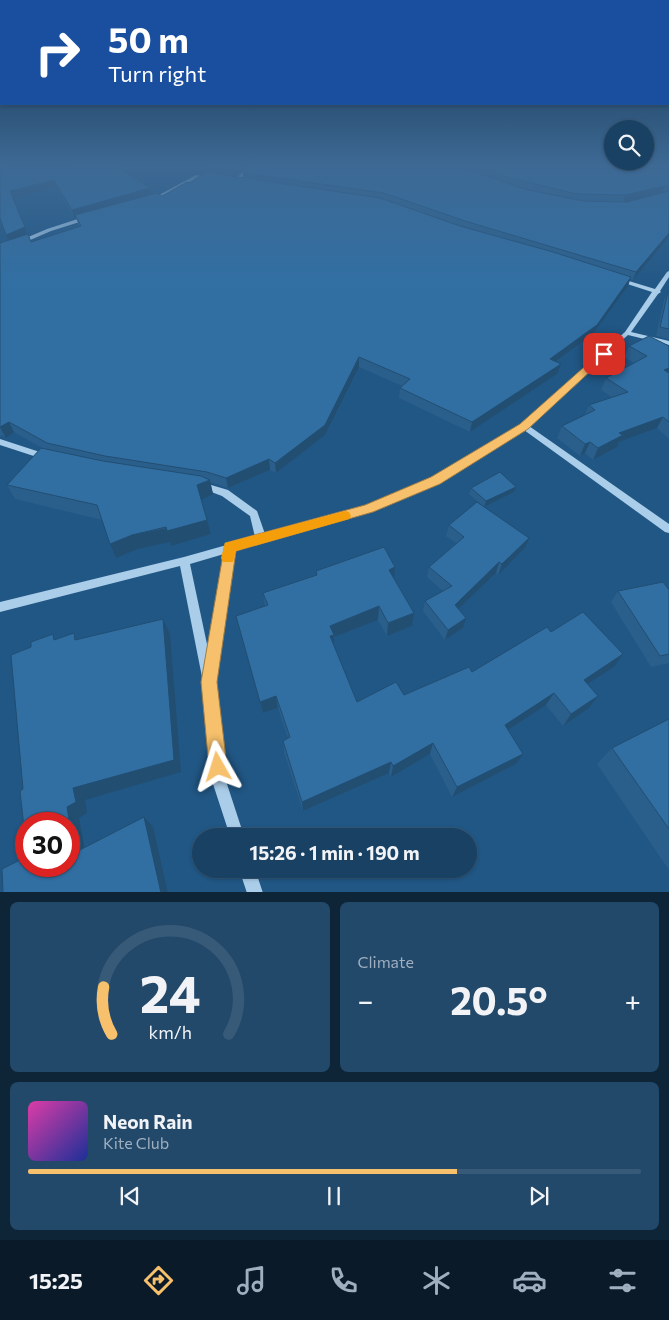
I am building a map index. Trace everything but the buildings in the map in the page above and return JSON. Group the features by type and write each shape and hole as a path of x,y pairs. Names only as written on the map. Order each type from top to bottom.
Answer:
{"street":[{"path":"0,251 49,230 97,215"},
{"path":"0,607 184,560 368,509 436,480 524,426 627,333 658,292 669,273"},
{"path":"610,276 658,292"},
{"path":"627,333 669,343"},
{"path":"524,426 669,530"},
{"path":"0,442 59,460"},
{"path":"187,483 206,486 225,493 254,514 261,539"},
{"path":"209,682 230,547"},
{"path":"184,560 209,682 220,784 234,828"},
{"path":"250,878 255,892"}],"slow traffic":[{"path":"228,558 230,547 345,516"}],"route":[{"path":"218,767 209,682 230,547 368,509 436,480 524,426 604,354"}]}
